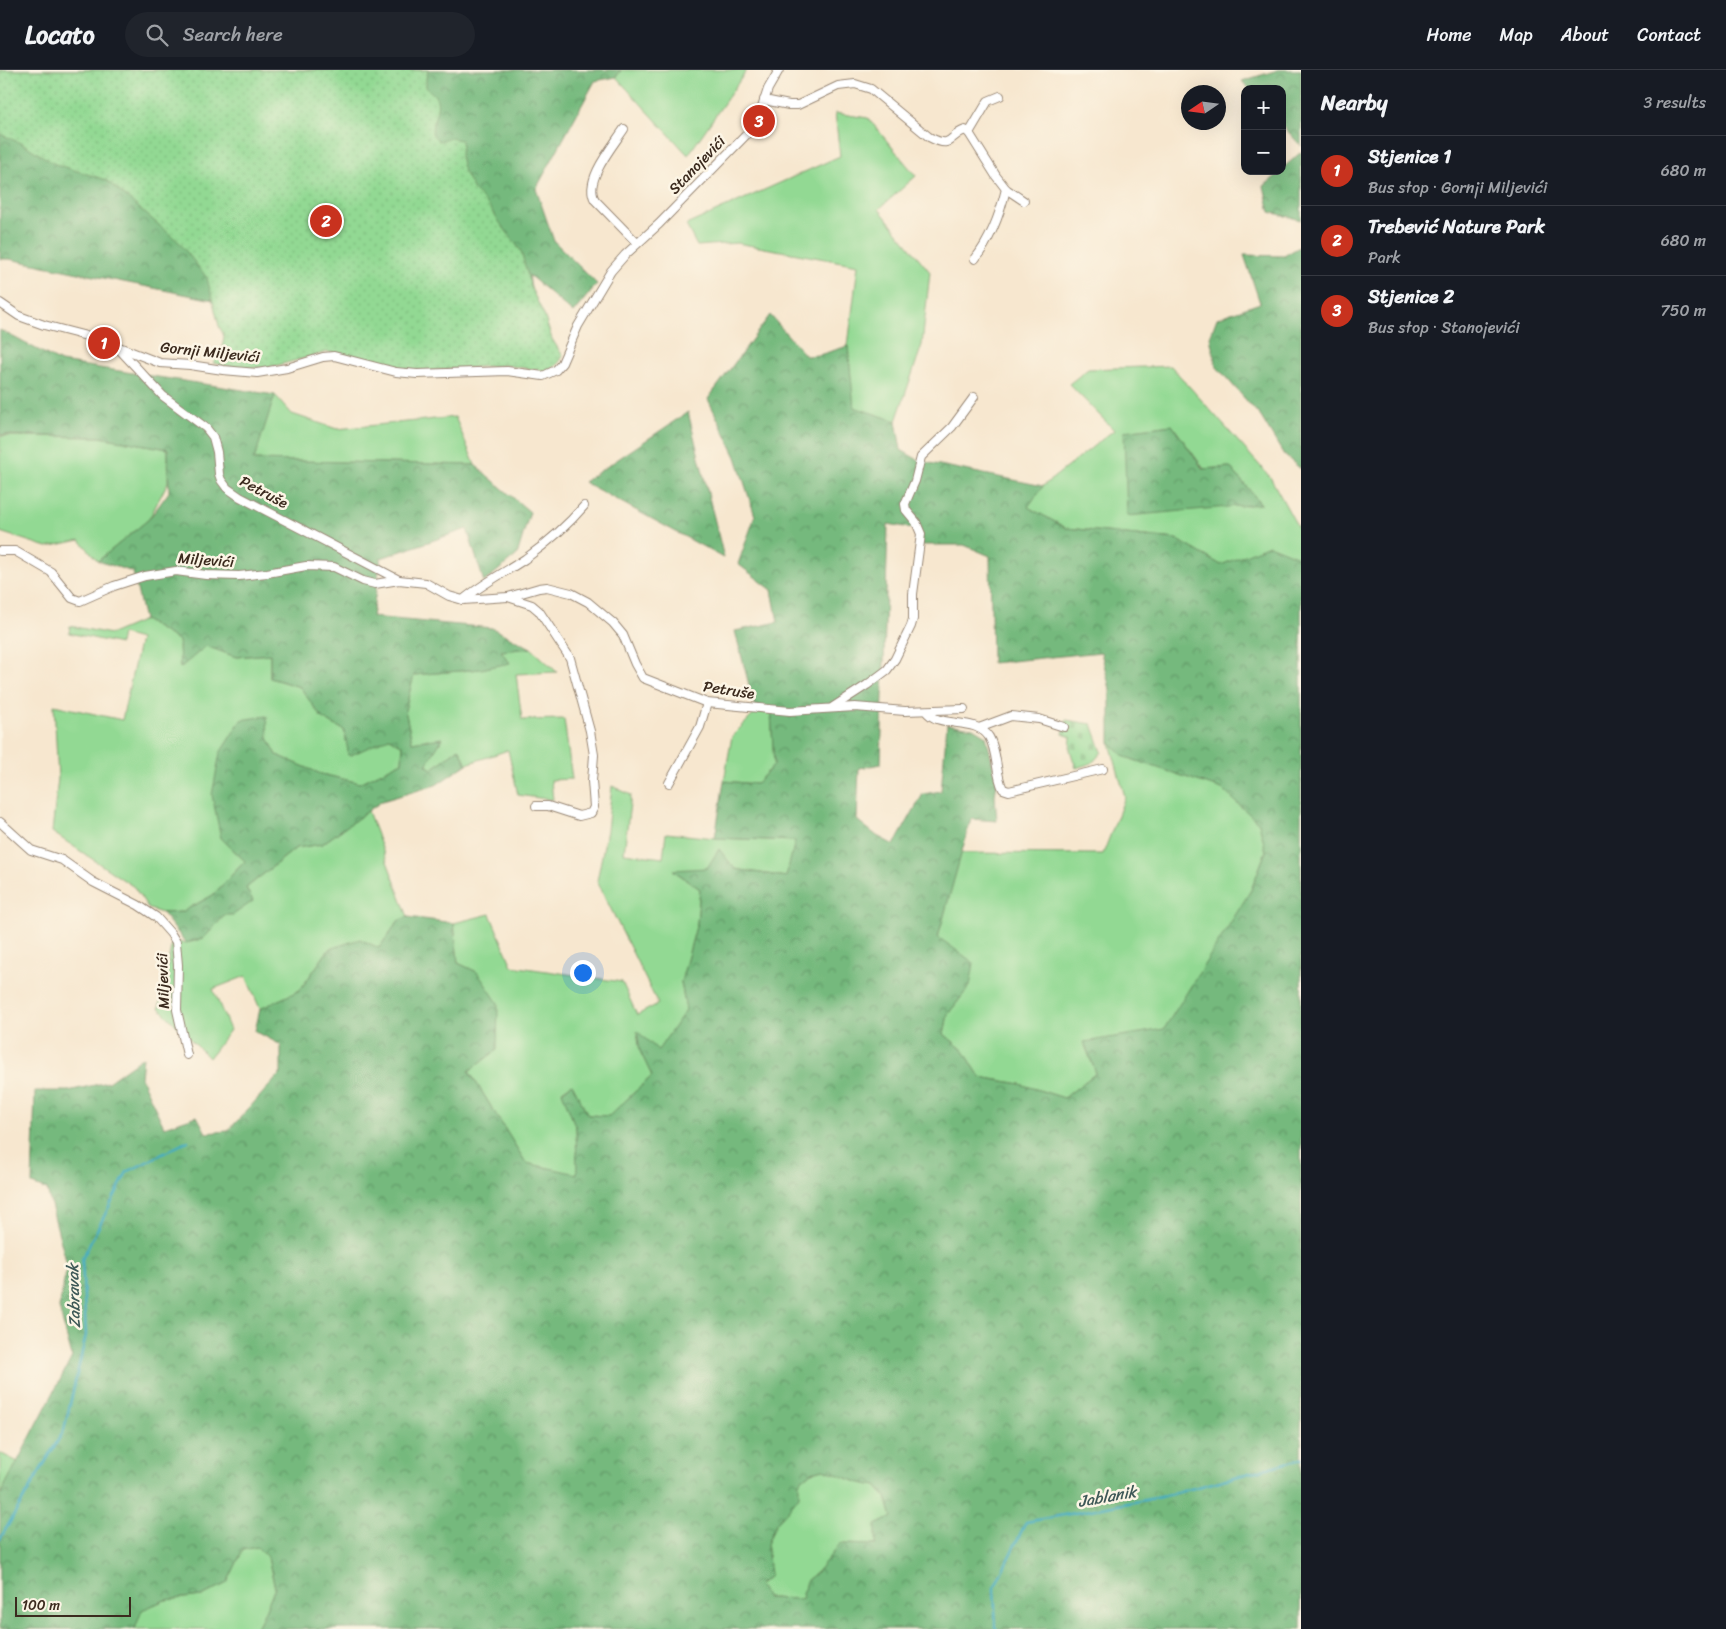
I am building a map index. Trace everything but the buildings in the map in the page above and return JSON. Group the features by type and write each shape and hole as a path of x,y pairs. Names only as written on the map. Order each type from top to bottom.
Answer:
{"street":[{"name":"Stanojevići","path":"543,376 556,370 562,363 578,326 611,271 748,133 759,117 768,89 779,70"},
{"path":"764,100 798,106 838,86 855,84 871,89 929,137 940,143 950,141 965,130 970,132 996,176 1006,189 1024,201"},
{"path":"970,132 988,101 1000,96"},
{"path":"624,129 600,166 591,188 595,200 637,244"},
{"path":"975,259 994,228 1006,189"},
{"name":"Gornji Miljevići","path":"0,303 19,316 44,325 98,339 160,363 257,373 334,356 396,372 417,374 507,372 543,376"},
{"name":"Petruše","path":"116,346 163,396 206,428 213,438 217,452 219,474 227,488 240,498 376,567"},
{"path":"832,708 887,670 895,659 911,626 921,534 916,522 906,510 905,504 915,481 921,458 952,427 974,397"},
{"path":"462,600 534,552 572,520 584,506"},
{"name":"Miljevići","path":"0,551 14,551 51,572 72,598 80,601 137,578 176,570 206,575 239,576 306,566 334,567 375,584"},
{"path":"376,567 399,580"},
{"path":"375,584 379,577 376,567"},
{"path":"375,584 399,580"},
{"name":"Petruše","path":"399,580 426,583 449,596 462,600 508,597 539,588 557,589 571,593 588,602 613,623 623,635 643,678 707,703 790,711 855,707 905,711 964,709"},
{"name":"Petruše","path":"508,597 532,605 539,611 570,658 590,731 594,755 592,781 594,801 591,813 579,816 548,806 536,806"},
{"path":"669,783 700,727 707,703"},
{"path":"926,711 930,716 939,719 979,728 989,737 1000,784 1003,789 1009,791 1103,769"},
{"path":"979,728 1011,716 1039,719 1064,727"},
{"name":"Miljevići","path":"0,822 31,850 62,860 93,882 138,905 156,917 172,934 176,942 178,965 177,1010 187,1055"}],"green space":[{"path":"0,70 621,70 616,77 595,81 536,189 554,241 597,284 573,313 529,275 541,355 233,304 9,259 0,259"},
{"path":"0,70 428,70 426,87 435,96 438,105 432,130 433,135 439,141 450,138 461,140 460,156 464,172 474,190 489,206 521,251 531,288 544,315 552,339 563,356 556,366 545,371 504,365 425,371 392,368 362,358 328,352 267,368 239,368 213,363 222,349 224,336 219,326 207,278 179,242 106,180 55,164 25,145 0,134"},
{"path":"621,70 747,70 688,155 616,77"},
{"path":"1278,70 1301,70 1301,146 1286,129 1286,85 1246,85 1242,81"},
{"path":"835,113 868,118 916,176 879,209 930,272 922,345 896,421 853,408 848,346 858,265 737,243 697,246 686,225 840,156"},
{"path":"1301,152 1301,220 1270,212 1264,186 1277,175 1286,175 1286,165"},
{"path":"1301,246 1301,469 1284,455 1261,417 1216,366 1210,337 1217,318 1260,303 1244,255 1284,256"},
{"path":"770,315 806,356 819,355 848,346 854,407 896,421 901,450 920,461 1043,486 1028,507 1066,528 1176,539 1221,565 1269,545 1301,558 1301,1629 256,1629 275,1587 268,1558 257,1547 243,1550 227,1583 202,1596 165,1600 142,1610 135,1629 0,1629 0,1495 72,1357 59,1308 67,1265 47,1190 32,1184 35,1091 68,1091 108,1082 143,1057 141,1078 164,1127 197,1116 206,1133 228,1131 281,1073 281,1045 255,1031 260,1009 300,990 329,949 360,939 379,948 399,920 408,917 454,923 458,963 477,972 498,1003 497,1050 469,1071 526,1163 577,1174 576,1128 562,1092 572,1084 588,1115 609,1116 652,1076 640,1051 637,1031 658,1050 686,1010 681,982 697,923 700,889 673,870 707,868 719,849 735,869 786,877 795,841 715,838 724,781 756,784 774,765 771,712 756,712 735,631 778,622 772,590 738,564 755,516 736,457 708,399","holes":["888,524 916,529 922,545 964,545 990,556 992,663 1101,652 1110,689 1110,743 1125,757 1222,789 1259,823 1266,851 1251,890 1164,1029 1084,1042 1096,1073 1064,1098 1020,1084 980,1077 964,1051 944,1034 948,1014 970,986 974,963 938,937 971,819 997,821 995,796 997,781 986,736 973,728 947,724 941,791 923,794 894,845 877,836 857,820 859,768 881,764","824,1469 857,1482 876,1486 886,1497 892,1517 876,1525 876,1545 840,1544 817,1572 806,1581 802,1599 767,1598 758,1585 770,1576 767,1544 776,1523 799,1496 799,1482 811,1472"]},
{"path":"0,330 61,362 275,395 254,460 475,465 530,512 517,555 484,582 467,529 381,558 372,617 492,628 531,648 501,651 510,663 481,669 414,675 405,710 412,742 443,738 426,765 432,769 459,748 467,764 436,785 382,801 322,844 296,848 246,888 253,901 233,915 225,915 204,938 186,943 162,913 182,912 213,895 245,861 221,838 212,795 220,753 241,720 267,716 268,738 277,755 321,774 360,783 402,762 403,746 389,738 349,756 344,730 322,718 300,687 270,678 270,654 236,657 206,646 180,668 179,641 144,620 133,572 98,561 149,519 169,492 168,449 100,437 0,435"},
{"path":"1171,366 1270,477 1301,533 1301,558 1269,546 1221,565 1176,539 1066,528 1027,507 1043,486 1114,430 1069,384 1088,369","holes":["1172,425 1204,469 1230,467 1261,504 1125,431"]},
{"path":"275,395 292,414 337,429 455,417 475,465 253,460"},
{"path":"688,412 724,558 584,482"},
{"path":"1172,425 1203,469 1230,467 1261,504 1127,516 1124,431"},
{"path":"0,436 100,437 168,449 168,482 149,519 98,561 80,540 47,547 0,532"},
{"path":"144,620 179,641 180,667 206,646 236,657 270,654 270,678 300,687 322,718 344,730 389,738 403,746 402,762 360,783 321,774 277,755 268,738 221,838 245,861 213,895 182,912 162,913 149,909 134,887 52,832 58,778 54,705 122,720 140,639 122,634 120,644 69,633 70,626 111,634"},
{"path":"531,648 557,672 516,674 522,720 564,719 572,779 551,780 553,800 518,795 508,750 467,764 459,748 432,769 426,765 429,739 412,742 405,710 414,675 481,669 509,662 500,651"},
{"path":"756,712 771,712 774,765 756,784 724,781 732,736"},
{"path":"1066,720 1092,724 1102,752 1092,763 1076,768 1070,750 1071,737 1063,734"},
{"path":"1110,743 1125,757 1222,789 1259,823 1266,851 1251,890 1169,1030 1084,1043 1096,1073 1064,1098 1020,1084 980,1077 964,1051 944,1034 948,1014 970,986 938,937 961,853 1103,854 1125,797"},
{"path":"612,786 631,795 624,853 663,858 666,833 715,838 796,841 786,877 735,869 707,868 674,871 700,889 697,923 681,982 686,1010 658,1051 637,1032 640,1051 652,1076 609,1116 588,1115 572,1084 562,1091 576,1128 578,1175 526,1163 469,1071 477,972 458,963 454,923 490,914 512,966 622,982 637,1015 658,1004 597,881 607,830"},
{"path":"368,811 408,917 399,920 379,948 329,949 300,990 260,1009 246,976 213,989 230,1030 209,1058 159,1008 172,942 192,942 203,937 228,913 253,901 246,888 296,848 322,844"},
{"path":"0,1453 18,1462 0,1495"},
{"path":"824,1469 857,1482 876,1486 886,1497 892,1517 876,1545 840,1544 817,1572 806,1581 802,1599 767,1598 758,1585 770,1576 767,1544 776,1523 789,1509 799,1482 811,1472"},
{"path":"257,1547 268,1558 275,1588 256,1629 135,1629 141,1610 165,1600 202,1596 227,1583 243,1550"}],"waterway":[{"name":"Zabravak","path":"0,1539 64,1430 86,1335 82,1259 127,1172 188,1141"},
{"name":"Jablanik","path":"996,1629 994,1588 1026,1522 1161,1497 1301,1459"}],"place":[{"name":"Stjenice 2","path":"759,121"},
{"name":"Trebević Nature Park","path":"326,221"},
{"name":"Stjenice 1","path":"104,343"}]}
